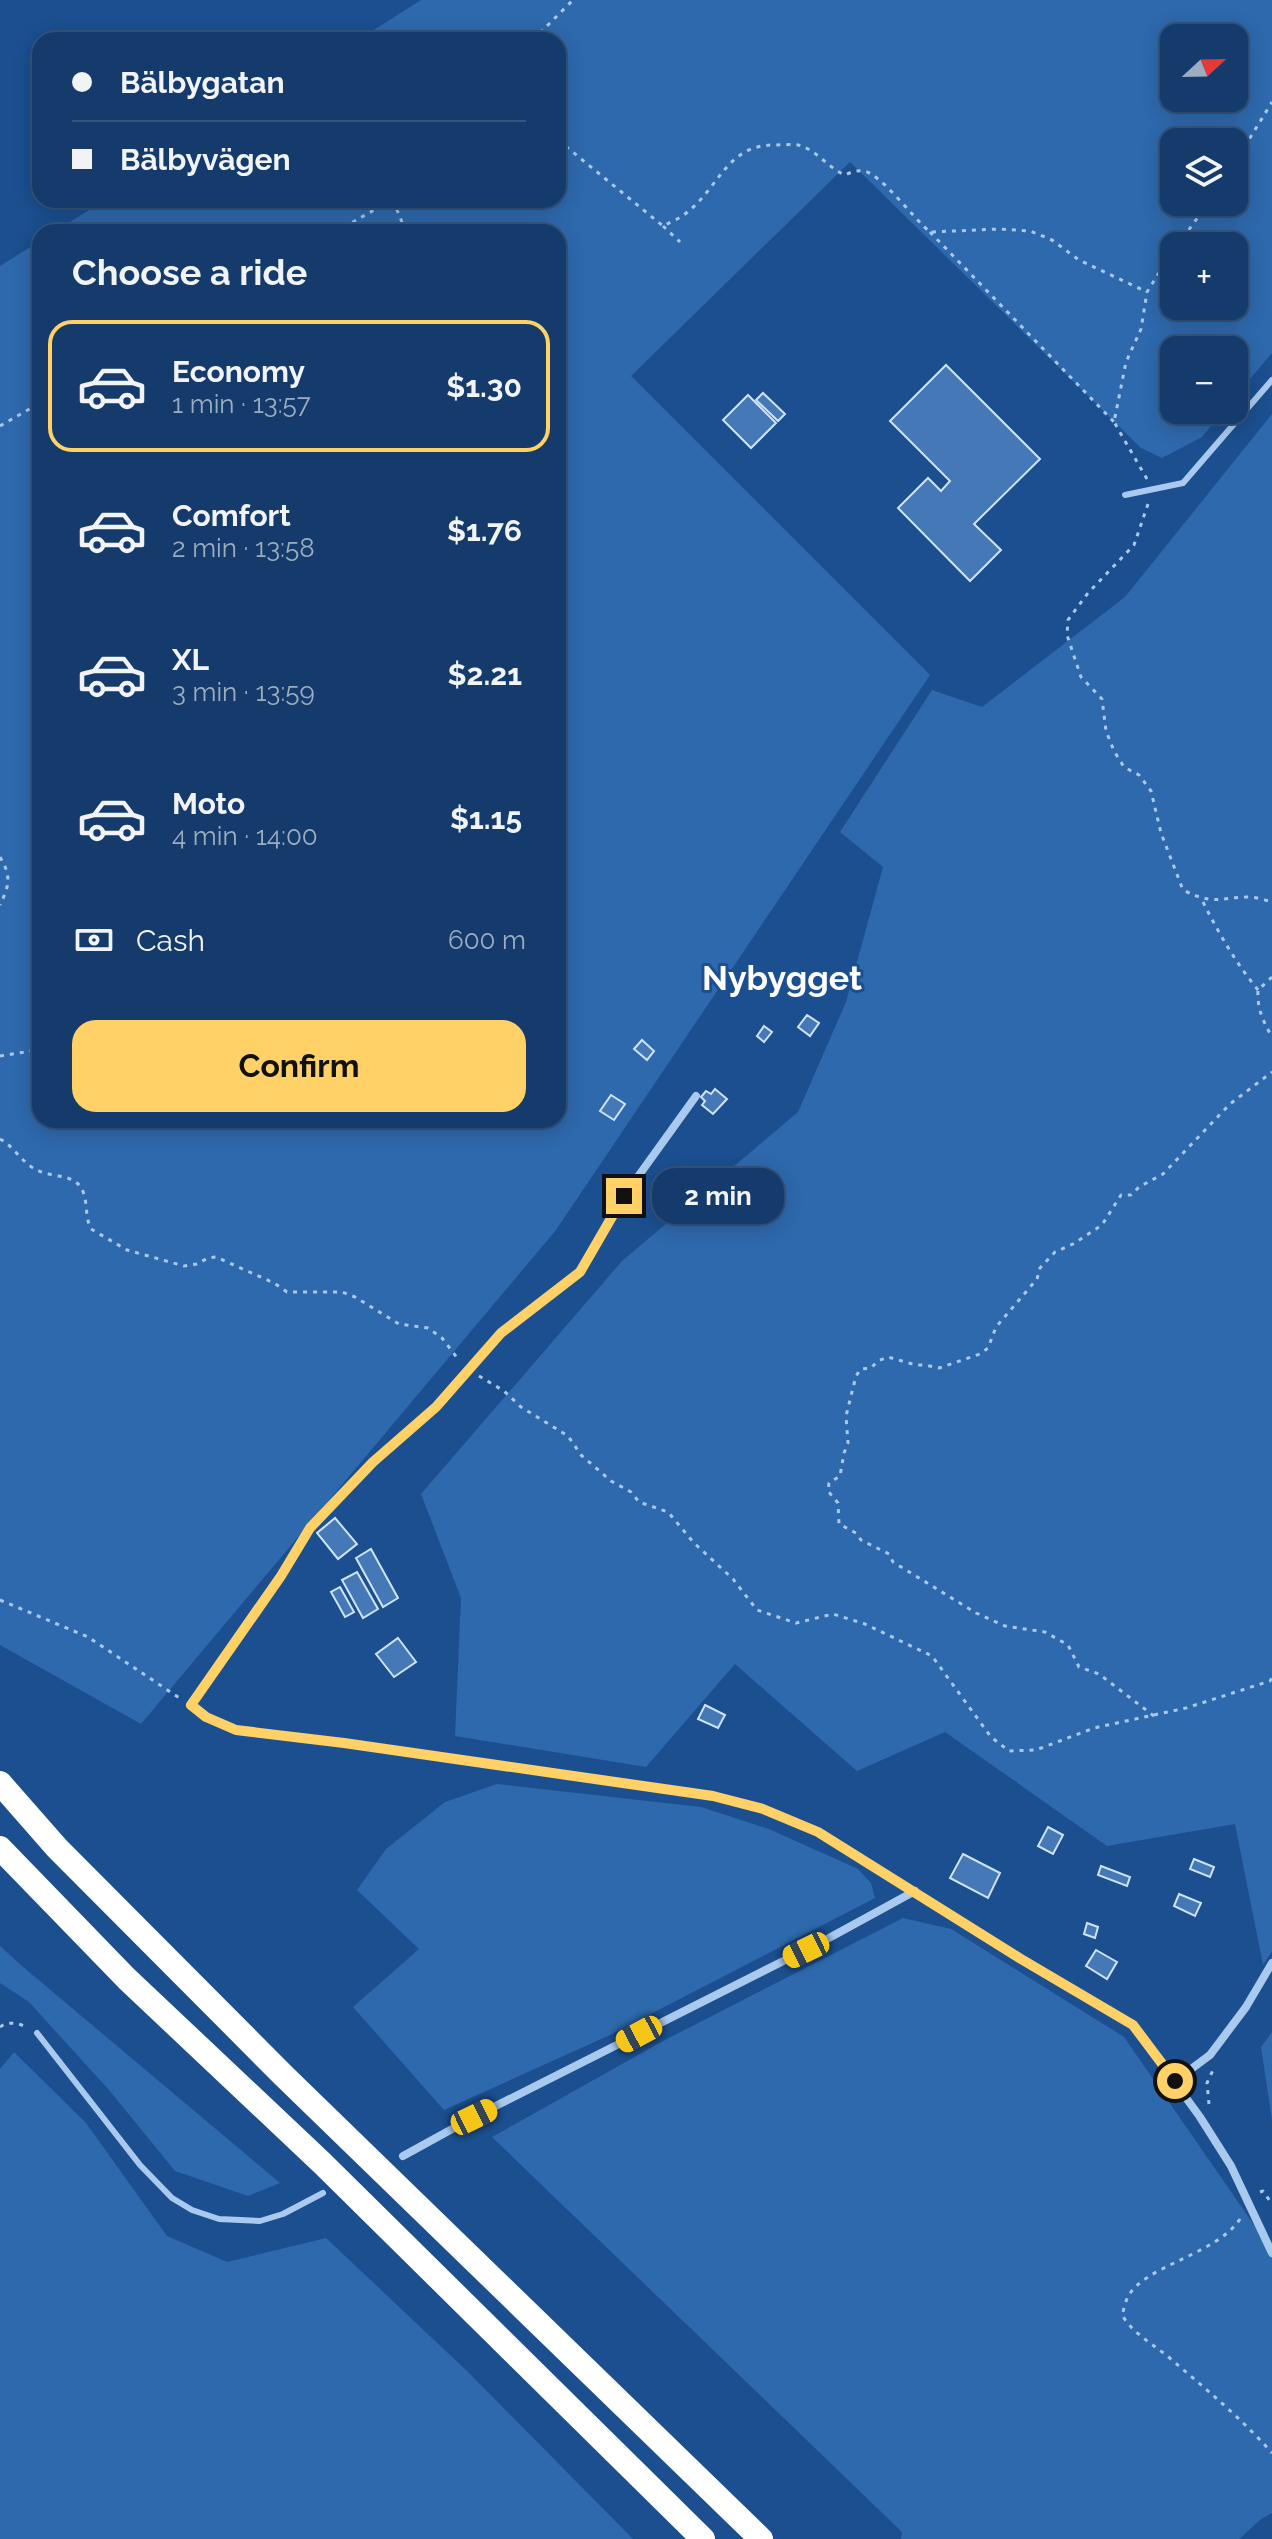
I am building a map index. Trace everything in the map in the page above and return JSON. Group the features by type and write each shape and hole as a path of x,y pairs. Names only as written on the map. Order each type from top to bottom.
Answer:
{"highway":[{"path":"0,1783 57,1848 284,2076 761,2539"},
{"path":"0,1848 127,1979 322,2163 703,2539"}],"street":[{"path":"696,1096 624,1196 580,1272 501,1333 436,1407 373,1462 310,1528 281,1576 191,1705 206,1717 236,1730 733,1800 818,1832 1133,2025 1175,2081 1231,2166 1272,2253"},
{"path":"403,2156 915,1891"},
{"path":"1175,2081 1210,2055 1246,2007 1272,1963"}],"lane":[{"path":"1125,495 1183,483 1272,380"},
{"path":"37,2033 140,2165 172,2198 192,2210 219,2219 260,2221 283,2214 323,2193"}],"path":[{"path":"541,32 573,0"},
{"path":"1248,141 1272,102"},
{"path":"663,226 684,215 703,197 740,152 759,145 797,145 845,175 866,171 883,182 914,218 1114,422 1152,489 1134,545 1088,593 1068,620 1067,635 1081,677 1102,699 1106,731 1114,751 1124,767 1139,775 1151,791 1161,833 1183,890 1203,900 1224,901 1246,897 1272,903"},
{"path":"566,147 680,242"},
{"path":"349,224 378,208"},
{"path":"930,232 1030,231 1052,240 1079,260 1147,292"},
{"path":"1114,422 1126,362 1141,329 1147,292 1160,272"},
{"path":"0,426 32,408"},
{"path":"0,857 9,886 0,905"},
{"path":"1203,900 1221,937 1258,990 1261,1017 1272,1037"},
{"path":"1258,990 1272,977"},
{"path":"0,1056 32,1051"},
{"path":"1154,1716 1099,1674 1079,1667 1068,1645 1045,1632 1005,1626 976,1613 906,1571 893,1562 889,1554 861,1540 856,1533 839,1524 838,1503 828,1491 829,1483 840,1476 848,1443 846,1416 856,1376 861,1369 871,1368 888,1357 939,1368 980,1354 988,1348 996,1327 1037,1279 1040,1268 1055,1252 1102,1225 1121,1195 1131,1195 1163,1174 1230,1104 1272,1072"},
{"path":"0,1139 7,1142 27,1165 42,1173 71,1179 79,1185 85,1197 91,1229 127,1250 184,1266 216,1257 287,1292 342,1292 399,1324 428,1328 442,1338 469,1370 568,1436 581,1455 611,1481 631,1492 639,1502 668,1512 694,1543 733,1579 757,1610 796,1623 833,1614 865,1624 932,1656 991,1737 1009,1751 1036,1750 1094,1728 1154,1716 1230,1695 1272,1678"},
{"path":"0,1600 88,1637 191,1705"},
{"path":"0,2027 5,2023 17,2024 37,2033"},
{"path":"1209,2104 1207,2083 1213,2070"},
{"path":"1272,2204 1263,2191 1256,2194 1260,2202 1249,2206 1228,2234 1140,2282 1128,2295 1122,2315 1130,2328 1246,2424 1272,2453"}],"shaded area":[{"path":"421,0 1272,0 1272,353 1248,381 1248,336 1160,336 1160,424 1213,424 1202,437 1162,458 1141,448 850,162 631,376 930,675 556,1230 141,1724 0,1645 0,266 32,246 32,1128 566,1128 566,224 67,224 92,208 566,208 566,32 371,32"},
{"path":"1272,414 1272,1951 1263,1965 1235,1824 1107,1846 945,1732 857,1771 735,1664 646,1767 455,1736 461,1598 421,1494 622,1261 798,1112 846,1002 883,867 840,832 932,690 982,707 1125,597"},
{"path":"497,1784 701,1807 769,1829 858,1869 871,1883 875,1898 610,2035 444,2110 353,2007 419,1949 357,1890 386,1849 445,1802"},
{"path":"903,1918 951,1929 1124,2037 1272,2251 1272,2513 1239,2539 901,2539 902,2532 492,2137 663,2041"},
{"path":"0,1946 280,2183 248,2196 175,2171 109,2090 29,2002 0,1983"},
{"path":"1272,2032 1272,2120 1261,2047"},
{"path":"14,2052 86,2123 167,2236 227,2262 326,2238 468,2372 633,2539 0,2539 0,2069"}],"building":[{"path":"946,365 1040,459 974,524 1001,550 970,581 898,508 928,478 941,491 950,481 890,421"},
{"path":"763,393 785,414 778,421 756,400"},
{"path":"748,395 776,423 751,448 723,420"},
{"path":"807,1015 819,1023 810,1036 798,1027"},
{"path":"764,1026 772,1032 764,1042 757,1036"},
{"path":"642,1040 654,1051 647,1060 634,1049"},
{"path":"715,1089 727,1099 713,1114 702,1105 705,1101 701,1097 706,1091 711,1094"},
{"path":"611,1095 625,1104 614,1120 600,1111"},
{"path":"335,1518 357,1544 338,1559 317,1533"},
{"path":"371,1549 398,1598 383,1607 356,1558"},
{"path":"357,1572 378,1609 363,1618 342,1580"},
{"path":"340,1587 354,1612 345,1617 331,1592"},
{"path":"398,1638 416,1662 394,1677 376,1654"},
{"path":"705,1705 725,1715 718,1728 698,1719"},
{"path":"1048,1827 1063,1835 1053,1854 1038,1846"},
{"path":"963,1854 1000,1873 988,1898 950,1878"},
{"path":"1194,1859 1214,1867 1210,1877 1190,1869"},
{"path":"1101,1866 1130,1877 1127,1886 1098,1875"},
{"path":"1179,1894 1201,1903 1195,1916 1174,1906"},
{"path":"1087,1923 1098,1927 1095,1938 1084,1934"},
{"path":"1096,1950 1117,1962 1107,1979 1086,1966"}],"district":[{"name":"Nybygget","path":"782,978"}],"route":[{"path":"624,1196 580,1272 501,1333 436,1407 373,1462 310,1528 281,1576 191,1705 206,1717 236,1730 713,1796 763,1809 818,1832 1133,2025 1175,2081"}]}
